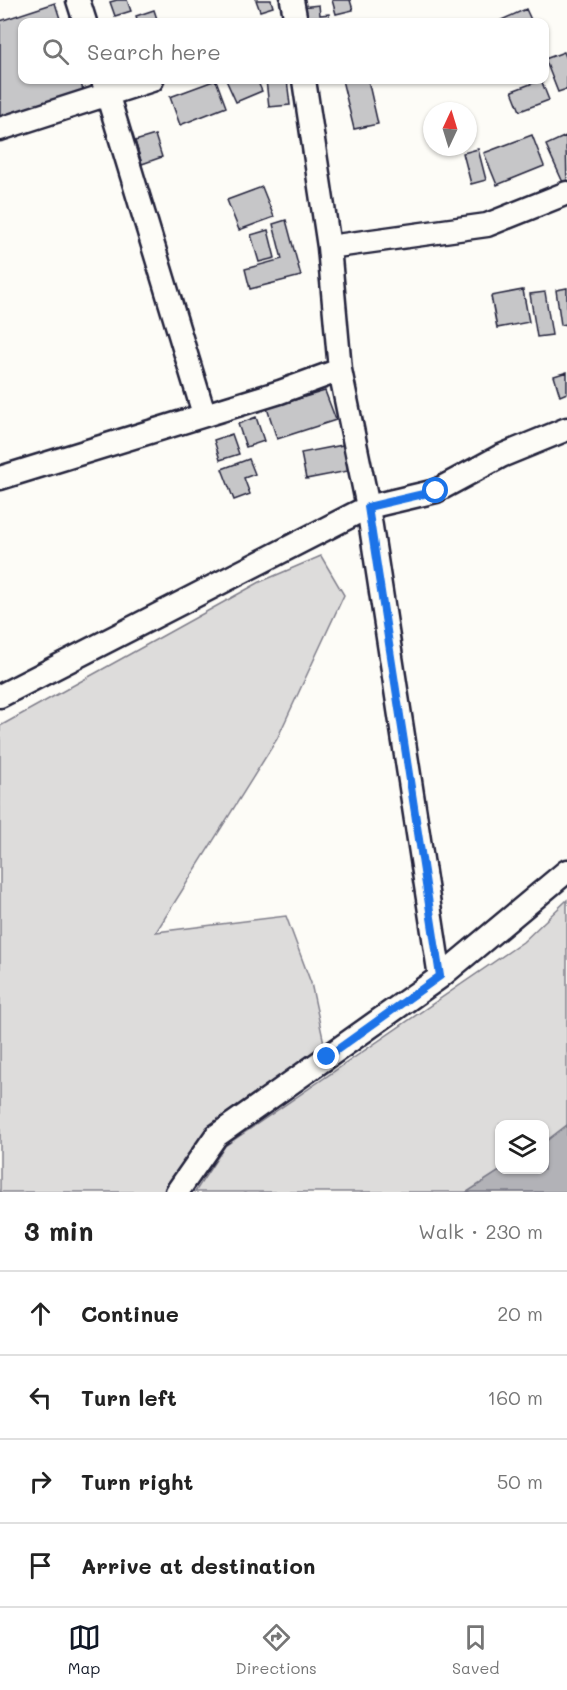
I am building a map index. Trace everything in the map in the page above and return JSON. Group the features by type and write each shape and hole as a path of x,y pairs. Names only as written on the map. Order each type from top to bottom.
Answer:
{"street":[{"path":"78,0 85,18"},
{"path":"292,0 295,18"},
{"path":"0,129 106,87 126,84"},
{"path":"305,84 329,248 340,370 368,507 440,976"},
{"path":"106,87 204,414"},
{"path":"329,248 488,225 567,193"},
{"path":"0,478 340,370"},
{"path":"0,696 368,507 436,491 501,456 567,429"},
{"path":"177,1192 216,1136 440,976 567,871"}],"shaded area":[{"path":"321,556 344,595 277,739 156,932 286,916 311,983 327,1057 233,1124 183,1192 0,1192 0,726 260,582"},
{"path":"567,900 567,1192 195,1192 225,1146 523,942"},
{"path":"567,1125 567,1192 467,1192 495,1174 549,1174 549,1139"}],"building":[{"path":"127,0 131,11 115,16 110,2"},
{"path":"256,0 271,0 273,7 260,11"},
{"path":"332,0 350,0 353,10 336,14"},
{"path":"55,3 60,18 18,18 18,84 81,84 83,90 0,117 0,21"},
{"path":"319,5 320,15 329,14 330,18 302,18 301,7"},
{"path":"526,9 530,18 506,18"},
{"path":"154,10 157,18 137,18 136,16"},
{"path":"564,52 567,59 567,89 558,92 549,69 549,58"},
{"path":"205,84 217,84 226,107 180,125 170,97"},
{"path":"228,84 259,84 262,91 236,102"},
{"path":"266,84 287,84 290,105 269,107"},
{"path":"343,84 369,84 378,124 354,129"},
{"path":"530,84 543,84 549,100 520,111 512,91"},
{"path":"155,135 162,157 142,164 135,141"},
{"path":"532,135 544,166 497,185 484,153"},
{"path":"566,136 567,189 546,145"},
{"path":"477,149 486,180 471,184 464,156 477,156"},
{"path":"262,187 274,217 239,230 227,200"},
{"path":"286,220 301,276 250,289 245,269 282,259 273,224"},
{"path":"268,230 275,258 259,262 251,235"},
{"path":"567,288 567,324 561,325 556,290"},
{"path":"523,290 529,322 497,328 491,296"},
{"path":"545,292 552,335 537,337 530,294"},
{"path":"567,372 567,393 560,396 554,376"},
{"path":"325,391 336,420 277,439 267,408"},
{"path":"256,417 264,441 246,447 238,424"},
{"path":"232,434 239,454 220,460 214,440"},
{"path":"343,445 348,471 306,479 301,453"},
{"path":"249,459 255,474 244,478 250,494 234,500 222,469"}],"route":[{"path":"327,1057 440,976 368,507 436,491"}]}
